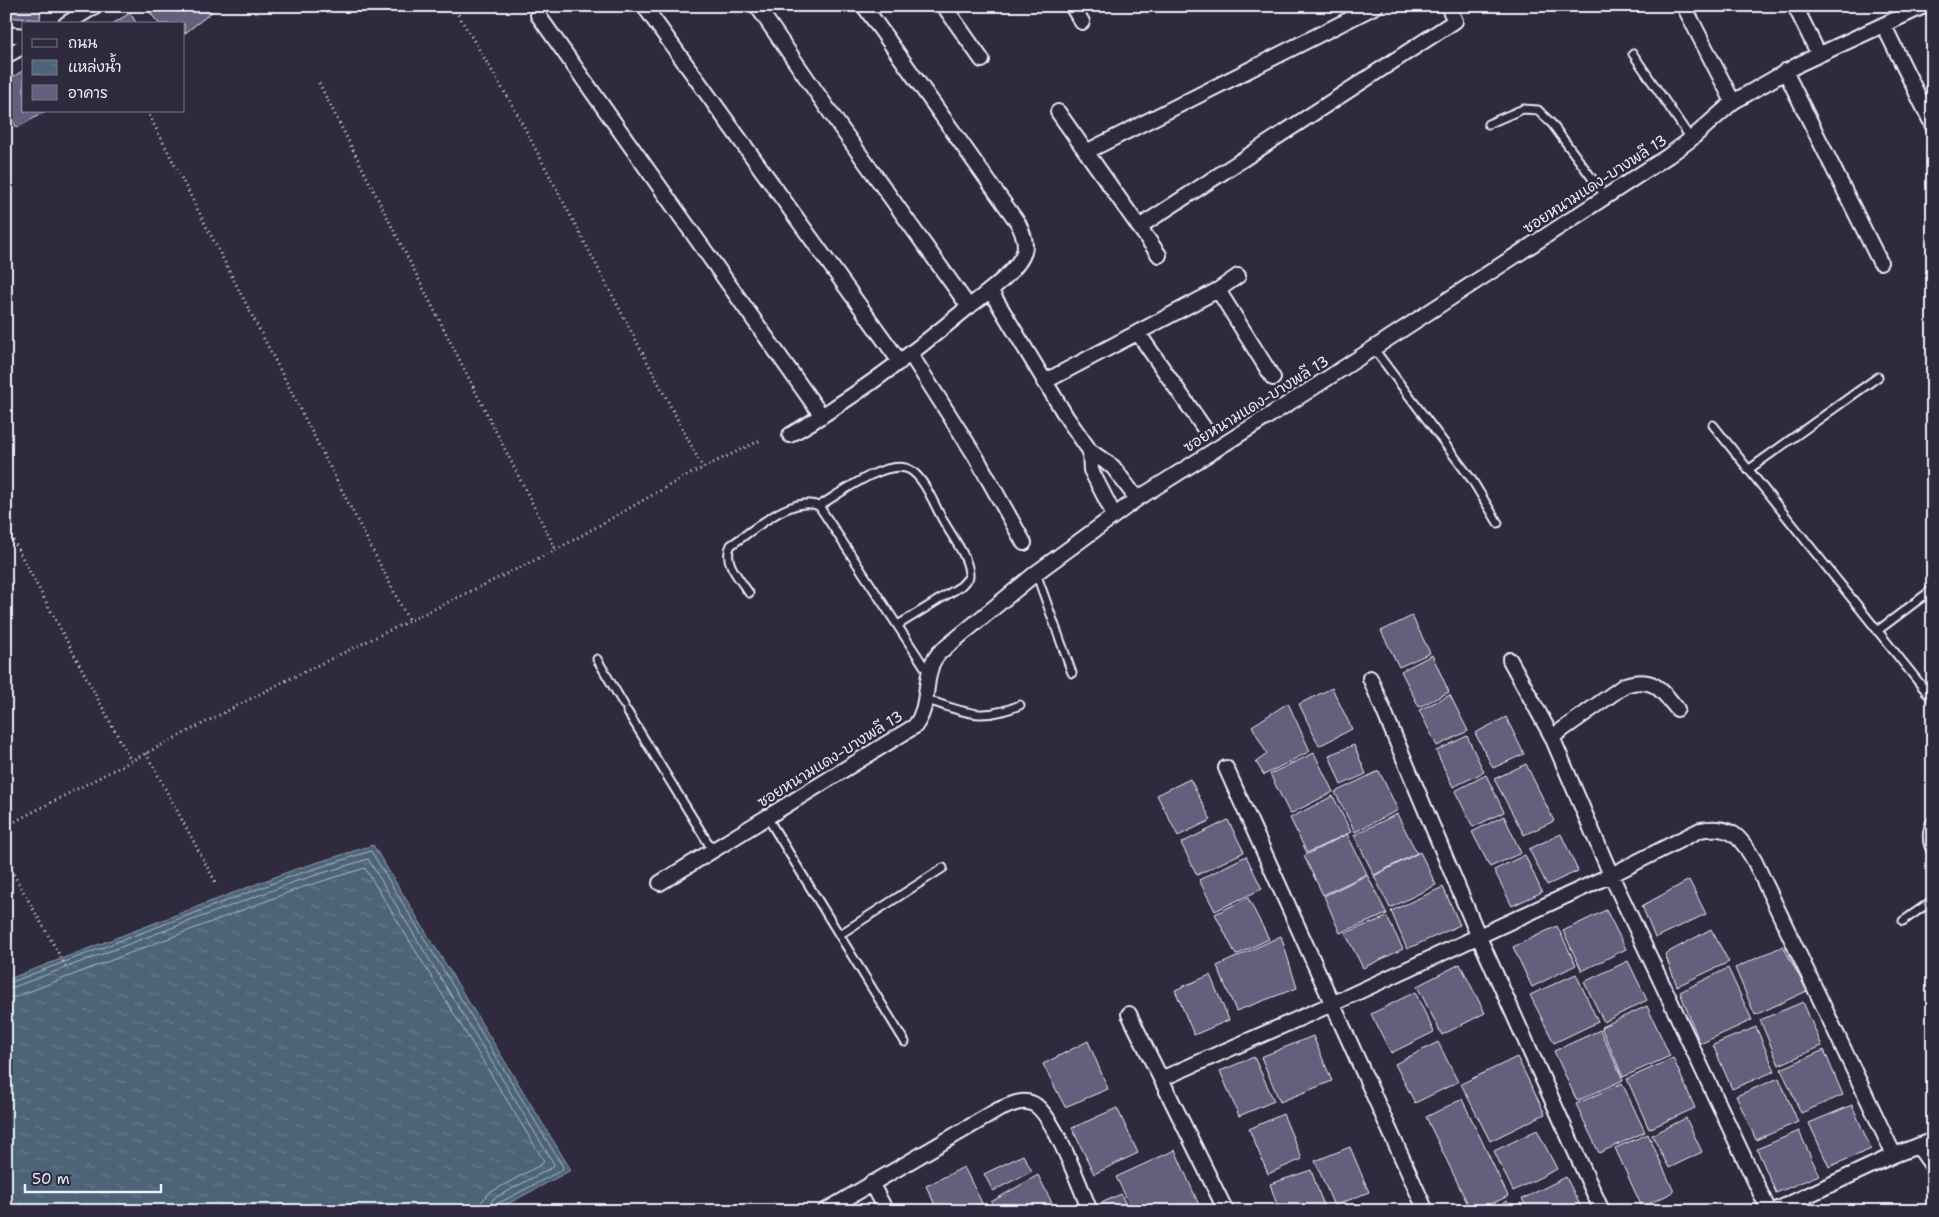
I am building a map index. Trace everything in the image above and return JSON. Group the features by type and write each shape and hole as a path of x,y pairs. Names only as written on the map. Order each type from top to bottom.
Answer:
{"street":[{"path":"69,22 94,6"},
{"path":"644,6 906,358 976,457 1024,543"},
{"path":"758,6 841,128 969,307"},
{"path":"790,435 822,416 906,358 990,290 1017,264 1024,253 1025,239 1018,222 864,6"},
{"path":"944,6 982,60"},
{"path":"1072,6 1082,22"},
{"path":"1086,152 1376,6"},
{"path":"1139,227 1455,21 1448,6"},
{"path":"1684,6 1733,102"},
{"path":"1795,6 1819,55"},
{"name":"ซอยหนามแดง-บางพลี 13","path":"660,883 915,726 922,717 927,700 931,667 939,653 1036,573 1137,499 1374,349 1606,197 1691,139 1733,102 1785,72 1919,8"},
{"path":"538,14 822,416"},
{"path":"1884,26 1933,126"},
{"path":"6,34 22,36"},
{"path":"6,56 22,47"},
{"path":"1785,72 1880,262"},
{"path":"1058,112 1159,255"},
{"path":"1044,382 1218,290 1238,276"},
{"path":"990,290 1044,382 1090,451 1113,467 1137,499"},
{"path":"1218,290 1274,378"},
{"path":"1138,333 1204,428"},
{"path":"1090,451 1091,470 1114,515"},
{"path":"1510,660 1552,737 1611,875 1769,1211"},
{"path":"1370,678 1478,935 1602,1211"},
{"path":"1552,737 1625,685 1639,680 1660,688 1677,709"},
{"path":"1226,768 1426,1211"},
{"path":"1160,1079 1332,1004 1611,875 1700,830 1713,828 1727,830 1742,839 1755,862 1894,1155"},
{"path":"1129,1014 1226,1211"},
{"path":"825,1211 998,1110 1022,1101 1033,1103 1044,1112 1055,1130 1090,1211"},
{"path":"1774,1211 1894,1155 1933,1140"},
{"path":"1918,1146 1933,1167"},
{"path":"871,1183 886,1211"}],"lane":[{"path":"1633,54 1691,139"},
{"path":"1488,124 1523,109 1538,110 1552,124 1606,197"},
{"path":"1374,349 1472,480 1498,523"},
{"path":"1748,470 1878,377"},
{"path":"1713,425 1933,700"},
{"path":"749,593 727,559 727,552 731,545 787,507 803,503 819,506 882,469 903,467 912,471 922,483 966,562 969,577 961,586 898,625"},
{"path":"819,506 930,674"},
{"path":"1036,573 1072,673"},
{"path":"1877,631 1933,589"},
{"path":"596,659 713,850"},
{"path":"927,700 987,716 1020,705"},
{"path":"767,818 905,1042"},
{"path":"1933,819 1927,831 1929,849 1933,854"},
{"path":"839,935 943,868"},
{"path":"1903,921 1933,900"}],"path":[{"path":"453,6 514,108 703,468"},
{"path":"320,83 556,550"},
{"path":"148,112 409,621"},
{"path":"6,826 281,683 556,550 703,468 761,440"},
{"path":"6,527 131,761"},
{"path":"146,753 217,885"},
{"path":"6,861 68,970"}],"water":[{"path":"373,845 571,1170 495,1211 6,1211 6,980 293,870"}],"building":[{"path":"6,6 41,6 40,20 6,17"},
{"path":"145,6 207,6 212,12 185,33 185,22 157,22"},
{"path":"130,13 136,22 115,22"},
{"path":"22,71 22,112 44,112 17,128 6,110 6,81"},
{"path":"1412,616 1430,653 1399,667 1381,631"},
{"path":"1432,655 1449,692 1419,707 1401,671"},
{"path":"1332,688 1352,729 1319,746 1299,704"},
{"path":"1450,695 1468,731 1437,746 1419,710"},
{"path":"1288,703 1310,751 1264,775 1256,762 1267,754 1252,726"},
{"path":"1506,717 1524,754 1493,768 1475,733"},
{"path":"1467,736 1484,772 1453,787 1436,751"},
{"path":"1354,745 1366,774 1341,785 1329,755"},
{"path":"1314,753 1333,792 1290,814 1270,774"},
{"path":"1526,764 1554,821 1524,835 1494,779"},
{"path":"1379,771 1398,810 1355,832 1335,792"},
{"path":"1486,775 1504,812 1473,827 1455,791"},
{"path":"1190,779 1211,820 1178,836 1157,795"},
{"path":"1333,796 1351,832 1307,853 1290,818"},
{"path":"1397,814 1417,853 1374,875 1354,835"},
{"path":"1504,816 1521,853 1490,867 1472,832"},
{"path":"1228,820 1244,852 1197,875 1181,843"},
{"path":"1347,834 1367,874 1323,895 1304,856"},
{"path":"1561,834 1578,871 1547,885 1529,849"},
{"path":"1420,852 1436,885 1390,908 1374,876"},
{"path":"1525,855 1542,892 1512,906 1494,870"},
{"path":"1246,856 1262,889 1215,911 1199,880"},
{"path":"1367,875 1387,914 1340,933 1324,896"},
{"path":"1689,880 1706,914 1655,938 1642,906"},
{"path":"1443,887 1460,925 1407,949 1391,911"},
{"path":"1248,898 1269,939 1236,955 1215,914"},
{"path":"1606,910 1626,949 1582,971 1563,931"},
{"path":"1387,917 1403,949 1363,968 1345,933"},
{"path":"1557,926 1576,965 1532,987 1513,947"},
{"path":"1711,929 1729,962 1677,986 1665,954"},
{"path":"1281,936 1297,988 1236,1011 1217,966"},
{"path":"1783,946 1807,991 1755,1015 1735,968"},
{"path":"1628,961 1647,1000 1604,1022 1584,982"},
{"path":"1460,964 1485,1013 1442,1035 1417,986"},
{"path":"1728,968 1752,1020 1700,1044 1680,992"},
{"path":"1576,974 1598,1022 1554,1043 1530,995"},
{"path":"1210,975 1229,1020 1194,1035 1175,990"},
{"path":"1415,992 1434,1032 1391,1053 1371,1014"},
{"path":"1803,1002 1822,1046 1779,1065 1760,1020"},
{"path":"1647,1006 1670,1056 1623,1077 1601,1027"},
{"path":"1756,1027 1775,1071 1732,1089 1713,1045"},
{"path":"1600,1030 1623,1080 1577,1101 1554,1051"},
{"path":"1313,1036 1332,1081 1280,1102 1261,1057"},
{"path":"1088,1041 1108,1089 1065,1107 1043,1064"},
{"path":"1438,1042 1458,1082 1415,1103 1395,1064"},
{"path":"1824,1050 1843,1095 1801,1113 1781,1069"},
{"path":"1254,1057 1274,1101 1239,1116 1220,1071"},
{"path":"1517,1057 1545,1114 1490,1141 1461,1084"},
{"path":"1673,1058 1695,1108 1649,1129 1627,1079"},
{"path":"1779,1078 1798,1122 1756,1140 1736,1096"},
{"path":"1622,1083 1645,1132 1599,1153 1576,1104"},
{"path":"1462,1099 1508,1196 1477,1211 1471,1211 1426,1117"},
{"path":"1852,1105 1871,1149 1829,1167 1809,1123"},
{"path":"1117,1108 1138,1153 1094,1174 1072,1128"},
{"path":"1283,1114 1302,1159 1268,1174 1249,1129"},
{"path":"1686,1118 1702,1152 1669,1168 1652,1135"},
{"path":"1537,1130 1557,1169 1513,1191 1494,1151"},
{"path":"1799,1131 1819,1175 1776,1193 1757,1149"},
{"path":"1648,1134 1674,1192 1642,1207 1615,1148"},
{"path":"1350,1147 1369,1192 1334,1206 1315,1161"},
{"path":"1175,1150 1199,1205 1185,1211 1133,1211 1116,1177"},
{"path":"1023,1155 1032,1171 993,1191 984,1174"},
{"path":"964,1167 982,1203 967,1211 938,1211 926,1186"},
{"path":"1311,1170 1324,1207 1314,1211 1279,1211 1270,1184"},
{"path":"1038,1175 1056,1211 995,1211 991,1202"},
{"path":"1566,1177 1583,1211 1529,1211 1522,1199"},
{"path":"1121,1194 1129,1211 1103,1211 1099,1204"},
{"path":"1507,1201 1511,1211 1487,1211"}]}
